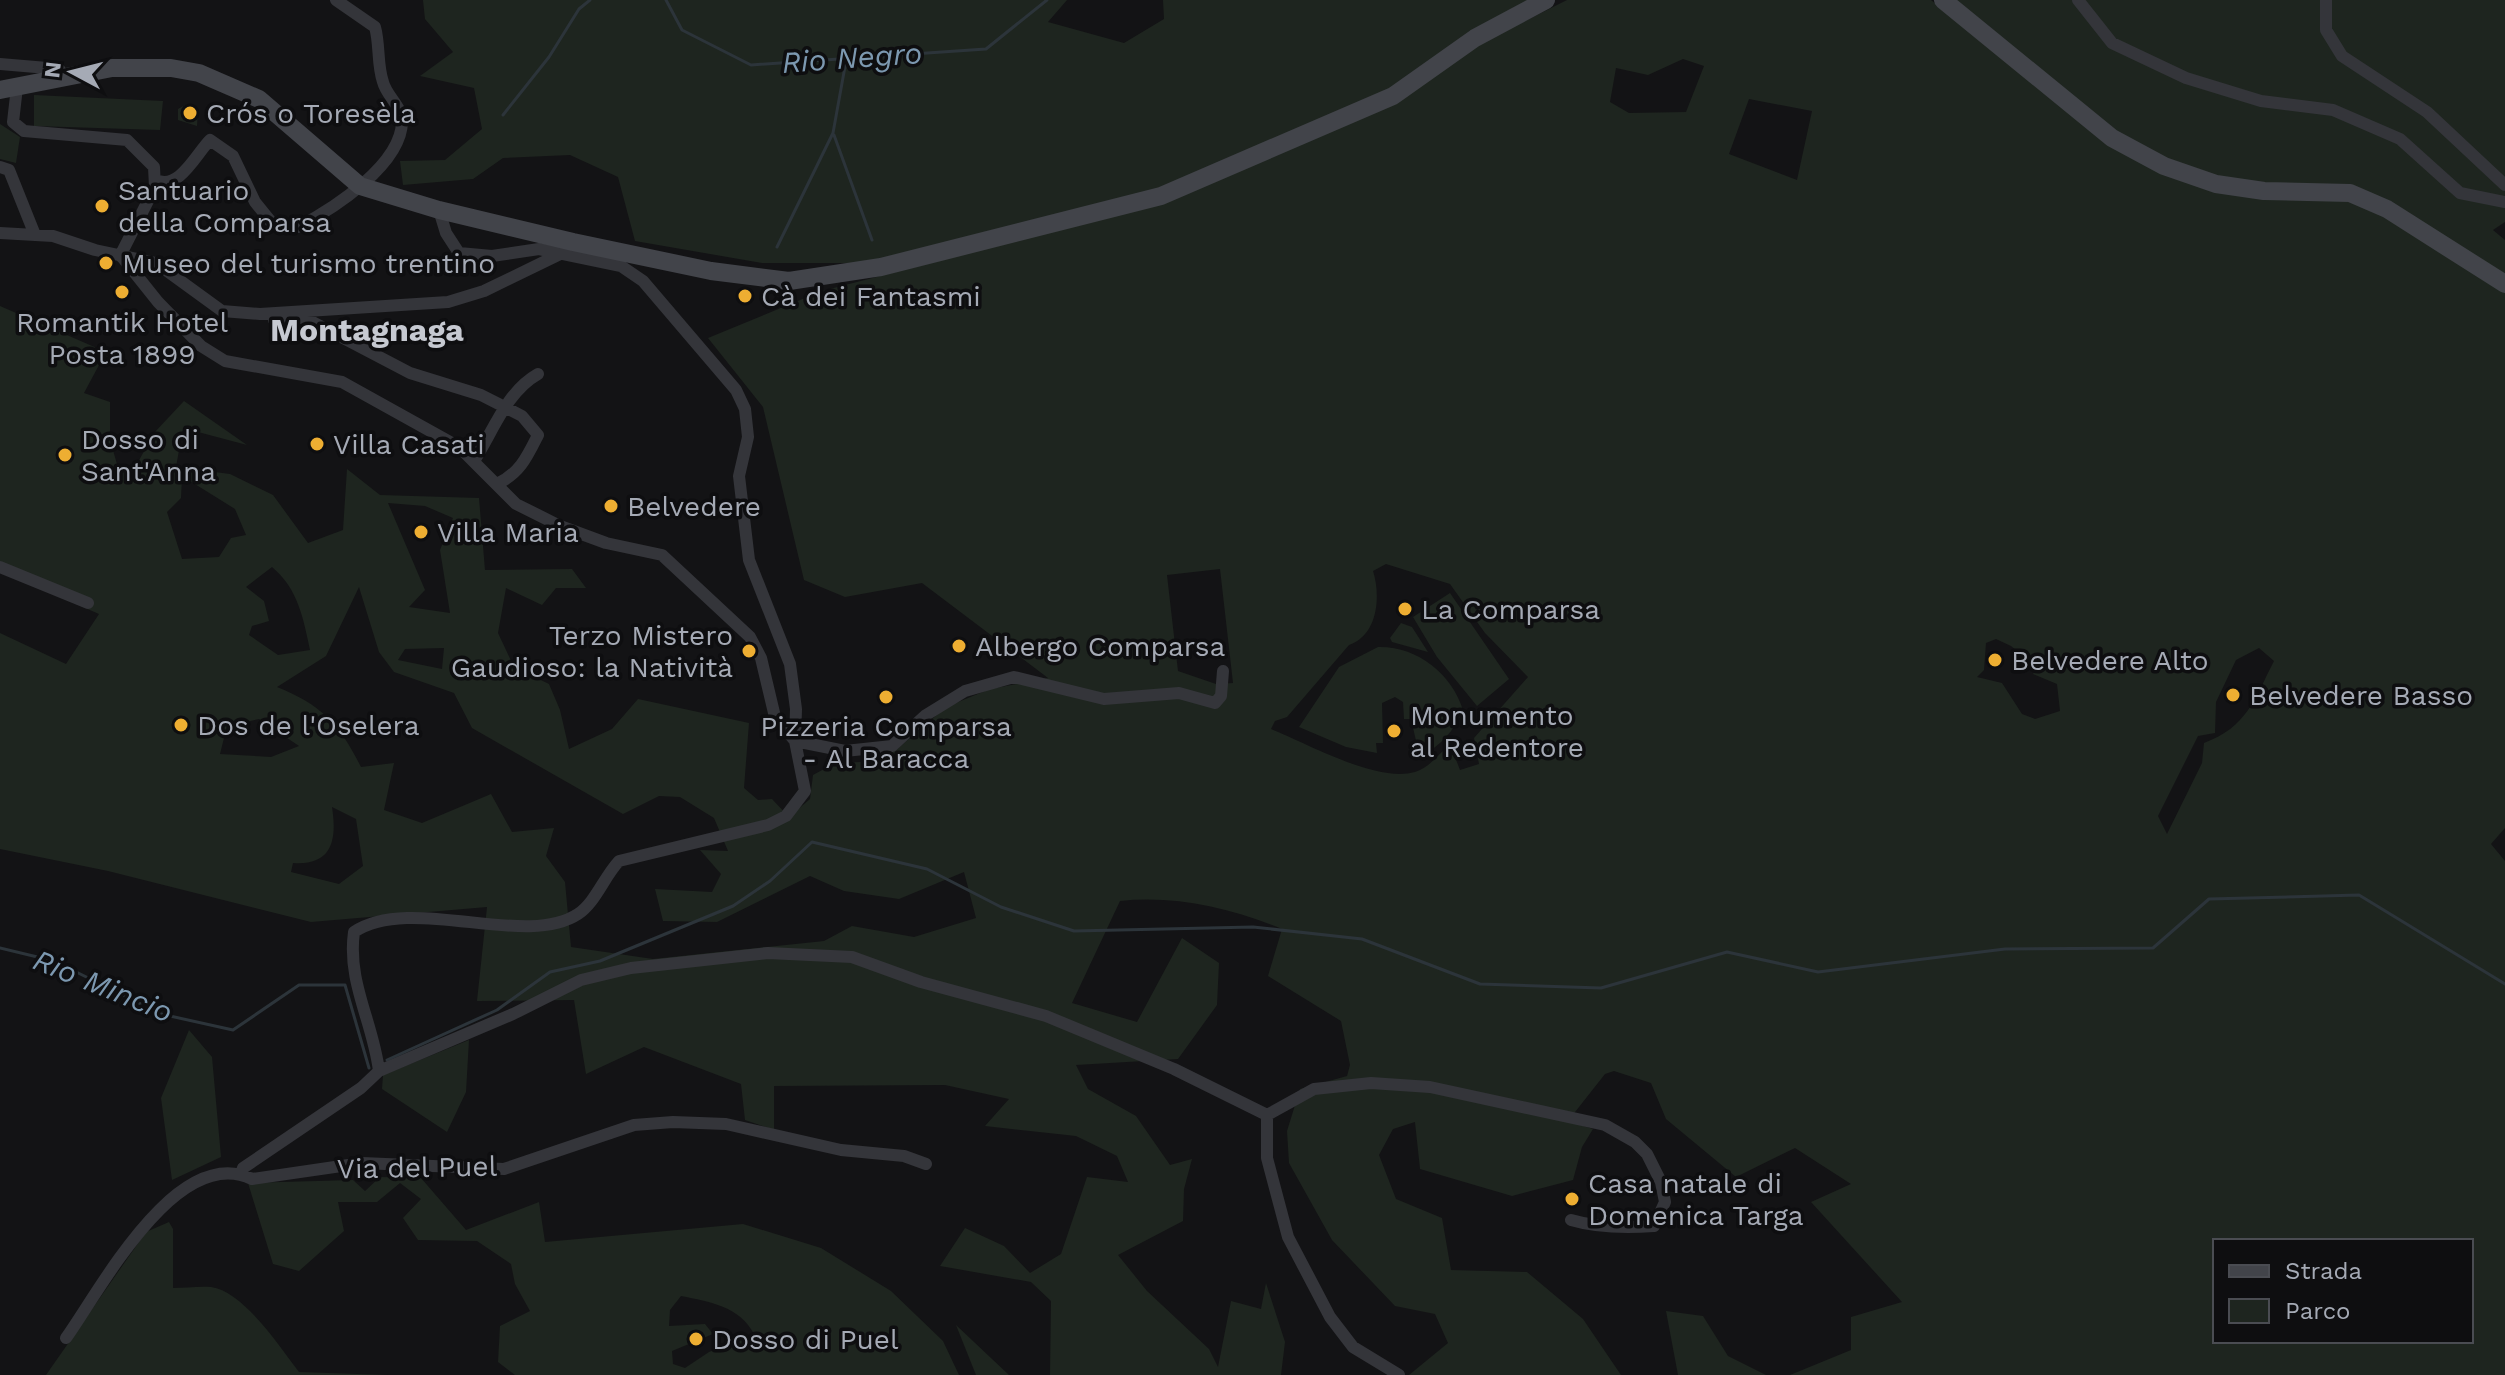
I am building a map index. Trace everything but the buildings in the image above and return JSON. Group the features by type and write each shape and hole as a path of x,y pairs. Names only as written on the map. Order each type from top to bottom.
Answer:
{"main road":[{"path":"8,88 145,66 199,73 227,82 259,99 360,186 567,248 789,281 881,267 1161,196 1393,96 1475,38 1546,0"},
{"path":"1943,0 2112,138 2164,166 2216,184 2264,191 2350,193 2387,209 2505,284"}],"street":[{"path":"156,180 165,184 174,182 210,140 233,156 255,202 272,223 298,227 360,186 381,167 399,138 402,117 383,82 375,27 336,0"},
{"path":"2078,0 2112,43 2124,49 2186,78 2261,101 2333,110 2400,139 2460,193 2505,202"},
{"path":"2326,0 2326,30 2342,56 2427,112 2505,185"},
{"path":"0,64 59,69 65,77"},
{"path":"8,88 6,120 24,131 127,140 154,167 156,180 121,257"},
{"path":"0,167 9,170 35,235"},
{"path":"379,1071 356,991 351,956 354,932 367,923 402,919 541,924 575,916 587,907 603,878 619,861 768,825 786,816 805,791 795,741 796,709 790,664 749,560 739,476 748,437 740,399 700,344 643,281 621,266 567,248 492,256 459,253 446,233 439,210"},
{"path":"0,233 53,236 121,257 156,263 222,311 260,314 448,302 484,291 567,248"},
{"path":"121,257 168,313 201,346 225,361 342,382 431,429 474,461 516,504 560,526 606,543 662,555 750,637 761,658 775,717 795,741 845,751 892,746 926,715 965,691 1014,677 1104,699 1179,693 1215,703 1221,696 1223,671"},
{"path":"260,314 273,320 305,318 387,363 427,380 434,379 481,395 502,409 522,416 538,435 523,466 514,476 497,484"},
{"path":"474,461 502,409 522,385 538,374"},
{"path":"0,567 88,603"},
{"name":"Via del Puel","path":"926,1164 904,1156 841,1150 726,1124 673,1122 634,1125 504,1169 362,1163 252,1179 241,1174 243,1168 361,1088 379,1071 581,980 631,968 768,953 852,957 921,982 1046,1016 1174,1069 1267,1115"},
{"path":"1399,1375 1353,1347 1330,1317 1288,1237 1267,1158 1267,1115 1314,1089 1371,1083 1430,1087 1590,1121 1621,1132 1647,1154 1665,1191 1665,1202 1654,1226 1622,1224 1600,1228 1571,1220"},
{"path":"66,1338 135,1240 174,1193 200,1177 241,1174"}],"green space":[{"path":"423,0 1067,0 1048,22 1124,43 1164,19 1163,0 1530,0 1389,89 1158,189 865,263 762,263 635,241 618,177 570,155 503,158 473,179 403,185 400,161 445,160 482,129 474,88 420,76 453,52 425,19"},
{"path":"1567,0 1931,0 2108,144 2161,173 2349,201 2384,216 2505,293 2505,828 2491,844 2505,861 2505,1375 1790,1375 1851,1350 1851,1317 1902,1302 1811,1202 1851,1184 1795,1148 1736,1177 1666,1119 1651,1083 1614,1071 1605,1074 1568,1121 1593,1129 1582,1147 1573,1180 1512,1196 1420,1169 1415,1122 1393,1129 1379,1155 1396,1199 1442,1218 1451,1270 1527,1272 1583,1319 1621,1375 1409,1375 1448,1343 1435,1314 1395,1306 1332,1240 1289,1163 1287,1131 1300,1089 1347,1076 1350,1065 1341,1021 1268,976 1282,929 1202,905 1141,900 1120,901 1072,1003 1137,1022 1182,938 1219,963 1217,1005 1178,1059 1076,1065 1088,1089 1136,1116 1170,1165 1192,1159 1184,1189 1183,1221 1118,1255 1147,1291 1209,1349 1218,1367 1231,1301 1261,1309 1266,1283 1285,1342 1281,1375 1050,1375 1051,1301 1031,1282 940,1266 965,1228 1004,1246 1030,1273 1061,1254 1087,1177 1128,1182 1117,1156 1076,1136 985,1126 1009,1099 945,1085 774,1086 774,1130 745,1120 741,1084 644,1047 586,1074 574,1000 477,1001 487,907 311,922 108,871 0,849 0,633 66,664 99,614 0,571 0,306 106,352 84,393 110,402 110,440 119,471 137,464 154,433 184,401 247,445 183,428 176,467 230,474 273,495 308,543 343,530 347,469 380,495 479,498 485,570 572,569 586,588 556,588 542,605 506,588 498,633 514,667 549,684 560,710 569,749 612,729 638,699 749,723 744,788 758,800 772,799 789,817 810,799 813,775 835,763 861,762 895,751 946,707 990,689 1048,678 922,583 845,597 804,580 763,407 708,338 822,291 1163,203","holes":["1683,59 1704,66 1686,112 1629,113 1610,102 1616,68 1648,75","1749,99 1812,111 1797,180 1729,154","182,476 235,509 246,535 231,538 219,557 182,559 167,512 181,498","388,503 425,506 453,518 440,550 450,613 409,607 425,590","1386,564 1450,584 1485,633 1528,677 1474,738 1479,764 1460,770 1450,744 1420,770 1399,774 1382,772 1343,760 1271,729 1275,721 1287,717 1349,645 1366,633 1377,603 1373,571","272,567 294,594 310,650 278,655 249,635 252,626 269,621 264,601 246,587","1220,569 1233,683 1216,684 1178,671 1167,575","359,587 379,652 394,672 454,693 472,728 623,814 659,796 680,797 714,818 728,851 700,850 721,874 712,892 655,889 663,921 717,922 810,876 844,891 899,899 964,872 976,918 914,937 852,926 824,941 653,959 571,947 565,882 546,856 554,828 512,832 491,794 422,823 384,810 394,763 361,767 328,718 306,701 277,687 326,656","1996,639 2011,646 2037,668 2033,674 2057,684 2060,711 2035,719 2022,714 2002,683 1977,677 1984,670 1986,643","444,648 442,669 398,660 405,649","2259,648 2274,661 2248,711 2230,729 2204,743 2202,763 2167,834 2158,816 2198,736 2215,733 2216,702 2236,660","259,719 299,746 271,757 220,754 227,726","332,807 356,819 363,866 339,884 291,872 293,863 306,863 324,855 334,830"]},
{"path":"1954,0 2505,0 2505,222 2493,230 2505,240 2505,276 2352,186 2265,184 2218,177 2167,159 2116,132"},
{"path":"34,95 163,101 160,130 34,126"},
{"path":"187,104 198,109 197,126 178,120 178,109"},
{"path":"0,124 20,137 16,163 0,159"},
{"path":"1450,593 1509,679 1477,706 1437,657 1413,617"},
{"path":"1401,623 1412,627 1428,652 1392,642 1390,638"},
{"path":"1378,647 1406,651 1431,665 1451,685 1463,710 1446,737 1420,758 1411,719 1404,719 1403,702 1395,697 1382,703 1383,743 1376,743 1377,753 1346,747 1299,727 1339,667"},
{"path":"189,1030 212,1057 221,1157 172,1180 161,1098"},
{"path":"469,1040 466,1092 447,1132 382,1089 383,1075"},
{"path":"380,1177 421,1178 466,1230 539,1202 545,1242 743,1224 821,1248 891,1291 943,1341 959,1375 515,1375 498,1362 500,1326 530,1311 515,1284 511,1264 477,1241 418,1240 403,1218 421,1199 400,1183 377,1202 338,1202 344,1231 299,1271 273,1264 248,1183 353,1180 365,1191","holes":["681,1296 732,1311 754,1334 709,1352 685,1368 673,1364 672,1351 713,1334 705,1324 669,1326 670,1310"]},
{"path":"169,1222 173,1229 173,1288 211,1287 236,1298 260,1322 299,1372 388,1375 46,1375 146,1232"},
{"path":"1666,1311 1703,1316 1728,1356 1766,1375 1678,1375"},
{"path":"956,1325 1009,1375 976,1375"}],"waterway":[{"path":"503,115 549,57 579,9 590,0"},
{"name":"Rio Negro","path":"666,0 682,30 751,65 986,49 1047,0"},
{"path":"777,247 833,133 846,61"},
{"path":"834,135 872,240"},
{"path":"387,1060 497,1010 550,972 600,961 733,906 770,881 812,842 927,869 1001,907 1074,931 1253,927 1362,939 1480,984 1601,988 1727,952 1818,972 2005,949 2153,948 2209,899 2359,895 2505,984"},
{"name":"Rio Mincio","path":"0,948 54,961 161,1014 233,1030 299,985 345,985 369,1068"}],"place":[{"name":"Crós o Toresèla","path":"190,113"},
{"name":"Santuario della Comparsa","path":"102,206"},
{"name":"Museo del turismo trentino","path":"106,263"},
{"name":"Romantik Hotel Posta 1899","path":"122,292"},
{"name":"Cà dei Fantasmi","path":"745,296"},
{"name":"Villa Casati","path":"317,444"},
{"name":"Dosso di Sant'Anna","path":"65,455"},
{"name":"Belvedere","path":"611,506"},
{"name":"Villa Maria","path":"421,532"},
{"name":"La Comparsa","path":"1405,609"},
{"name":"Albergo Comparsa","path":"959,646"},
{"name":"Terzo Mistero Gaudioso: la Natività","path":"749,651"},
{"name":"Belvedere Alto","path":"1995,660"},
{"name":"Belvedere Basso","path":"2233,695"},
{"name":"Pizzeria Comparsa - Al Baracca","path":"886,697"},
{"name":"Dos de l'Oselera","path":"181,725"},
{"name":"Monumento al Redentore","path":"1394,731"},
{"name":"Casa natale di Domenica Targa","path":"1572,1199"},
{"name":"Dosso di Puel","path":"696,1339"}],"district":[{"name":"Montagnaga","path":"367,330"}]}
